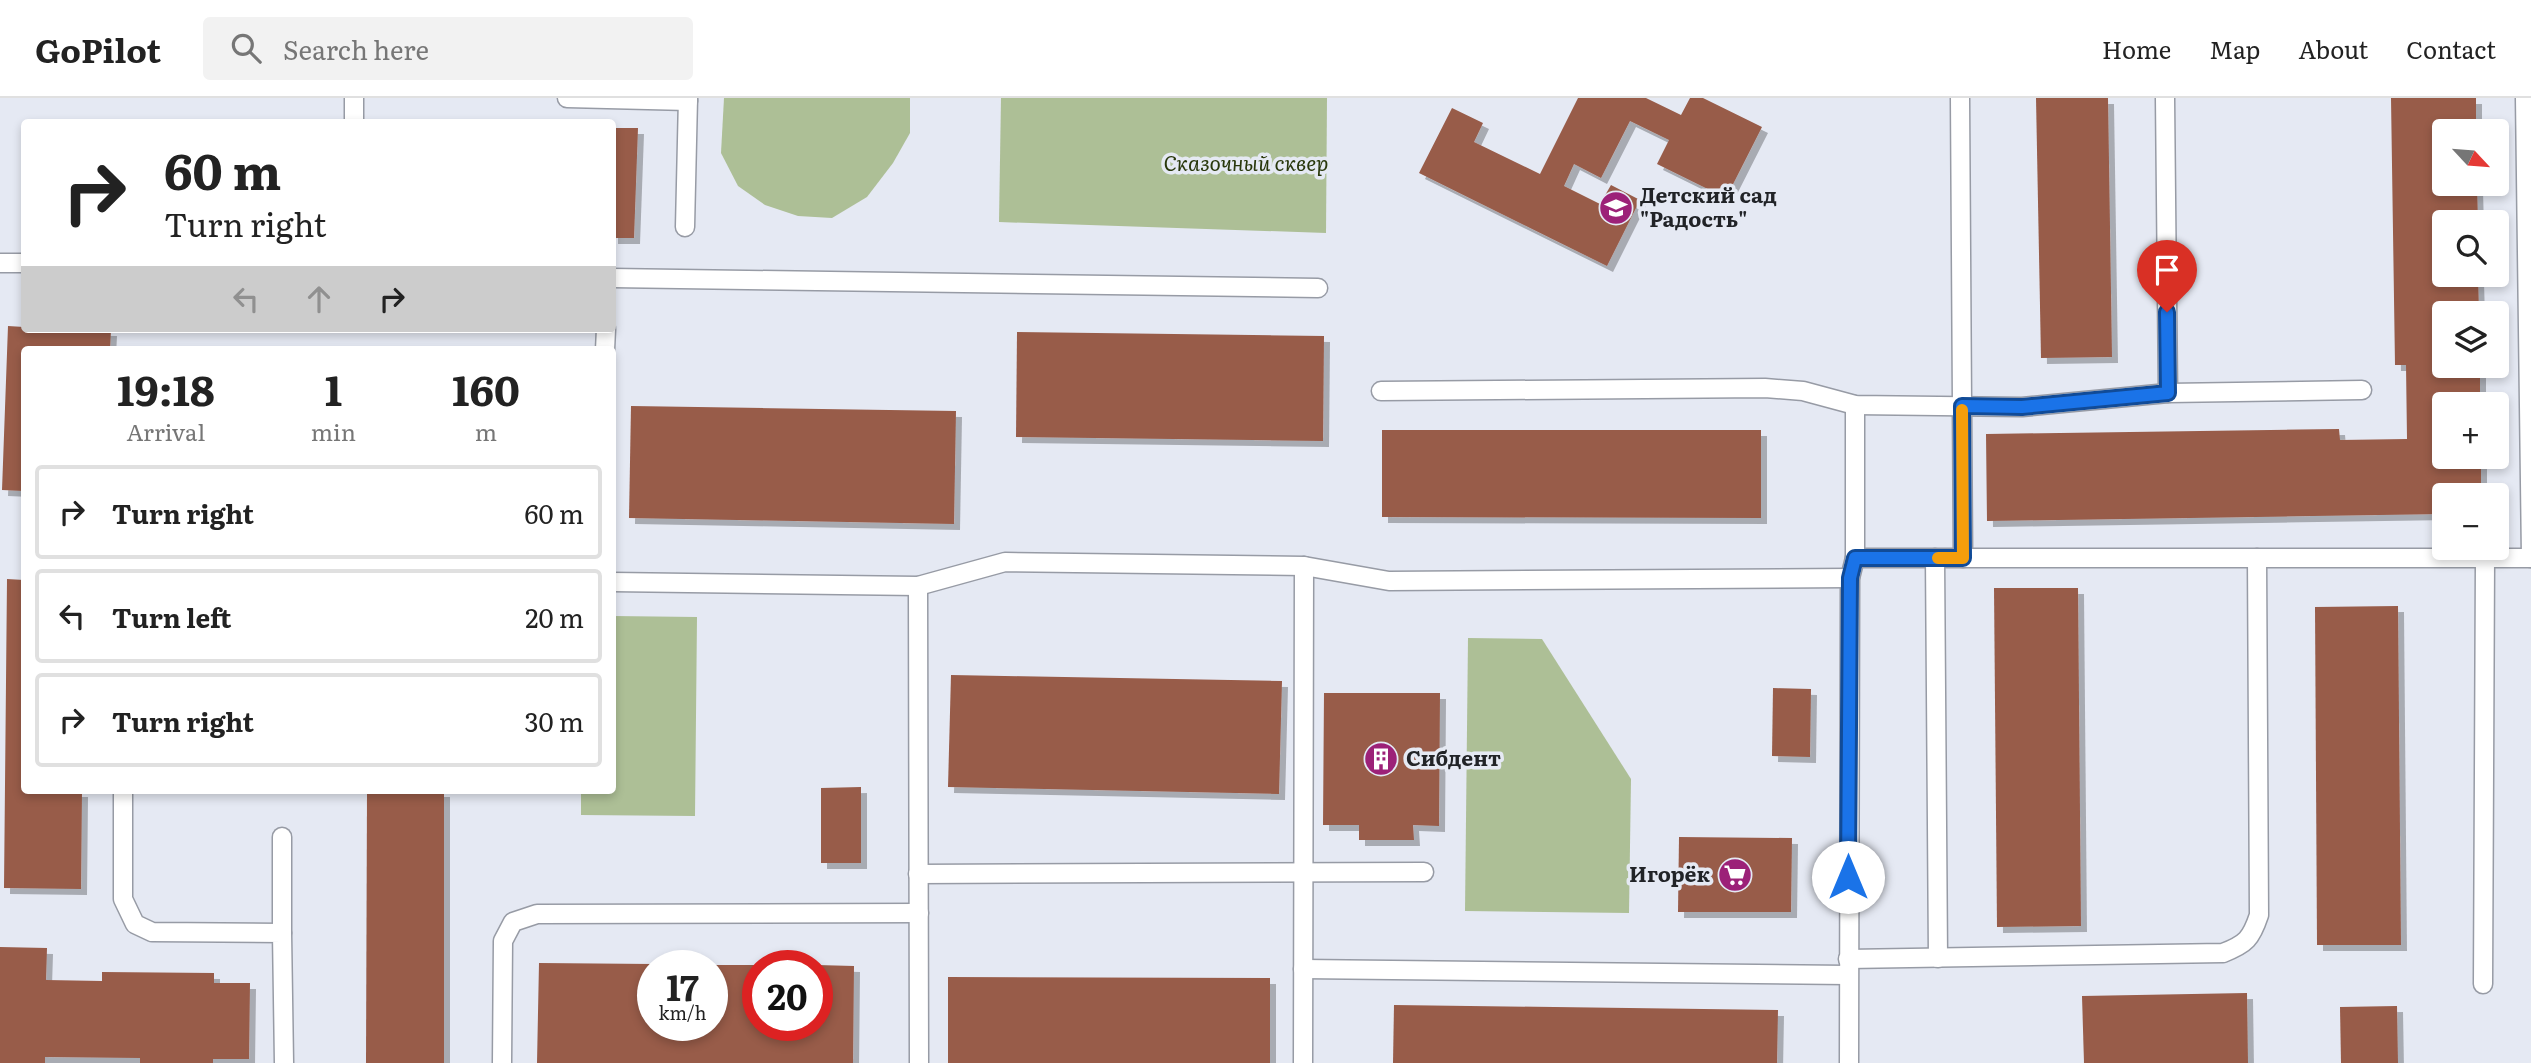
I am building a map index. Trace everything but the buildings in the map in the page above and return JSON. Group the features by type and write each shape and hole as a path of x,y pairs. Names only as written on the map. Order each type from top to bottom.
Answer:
{"lane":[{"path":"354,98 354,119"},
{"path":"567,98 688,99 685,227"},
{"path":"1960,98 1963,558"},
{"path":"2165,98 2168,393"},
{"path":"2509,558 2531,558 2525,98"},
{"path":"0,263 21,263"},
{"path":"616,278 1318,288"},
{"path":"1381,391 1765,388 1803,391 1855,405 2022,407 2168,393 2362,390"},
{"path":"1849,1063 1850,578 1855,558 1855,405"},
{"path":"1855,558 2432,559"},
{"path":"1935,558 1938,958"},
{"path":"1303,969 1848,967 1938,958 2223,953 2240,946 2253,935 2259,915 2258,558"},
{"path":"2483,984 2485,560"},
{"path":"616,582 918,586 1005,562 1304,566 1389,581 1850,578"},
{"path":"1303,1063 1304,566"},
{"path":"918,586 919,1063"},
{"path":"123,794 123,899 135,924 152,932 282,933"},
{"path":"282,837 284,1063"},
{"path":"919,874 1424,872"},
{"path":"502,1063 503,941 513,922 537,914 919,913"}],"green space":[{"path":"724,98 910,98 910,133 893,163 867,197 832,218 798,216 765,205 738,186 721,153"},
{"name":"Сказочный сквер","path":"1001,98 1327,98 1326,233 999,222"},
{"path":"616,616 697,617 695,816 581,815 581,794 616,794"},
{"path":"1468,638 1542,639 1631,779 1629,913 1465,911"}],"slow traffic":[{"path":"1938,558 1963,558 1962,410"}],"place":[{"name":"Детский сад \"Радость\"","path":"1616,208"},
{"name":"Сибдент","path":"1381,759"},
{"name":"Игорёк","path":"1735,875"}],"route":[{"path":"1848,877 1850,578 1855,558 1963,558 1962,406 2022,407 2168,393 2167,312"}]}
